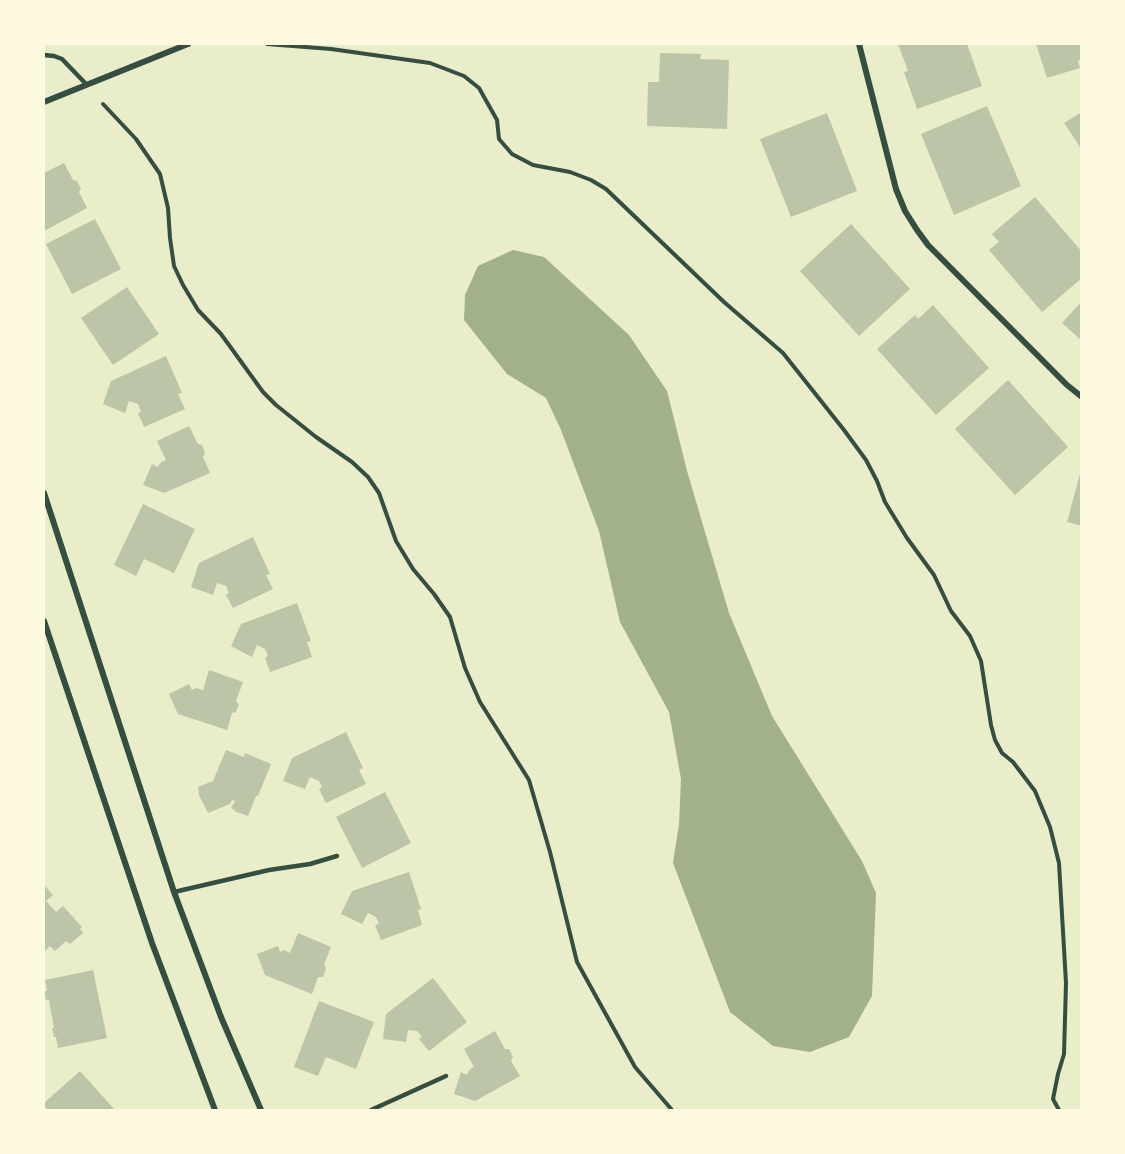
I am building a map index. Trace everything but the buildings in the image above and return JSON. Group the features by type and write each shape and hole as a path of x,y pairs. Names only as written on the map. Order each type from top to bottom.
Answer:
{"street":[{"path":"44,102 188,44"},
{"path":"859,44 896,189 905,211 917,230 928,245 1067,385 1082,397"},
{"path":"44,493 174,892 221,1017 261,1110"},
{"path":"44,621 152,943 215,1110"}],"lane":[{"path":"44,55 62,59 86,84"},
{"path":"174,892 268,870 310,864 338,856"},
{"path":"371,1110 446,1076"}],"path":[{"path":"267,44 331,49 430,63 464,76 479,88 497,120 499,139 512,154 533,165 570,172 606,189 724,302 783,353 844,430 866,460 885,502 907,538 934,574 951,611 970,636 981,661 995,740 1002,753 1013,762 1035,791 1050,827 1059,863 1066,983 1064,1054 1053,1099 1059,1110"},
{"path":"103,104 136,139 160,174 168,208 174,266 198,310 221,334 263,392 276,405 315,437 352,462 368,477 379,493 396,541 450,617 465,668 480,702 529,780 550,852 577,962 635,1067 672,1110"}],"shaded area":[{"path":"513,250 544,257 629,335 667,391 687,471 729,613 772,716 862,861 876,893 872,996 849,1037 810,1052 773,1046 730,1012 673,863 679,824 681,779 669,712 620,622 599,531 561,430 546,398 507,374 464,320 465,295 478,266"}]}
